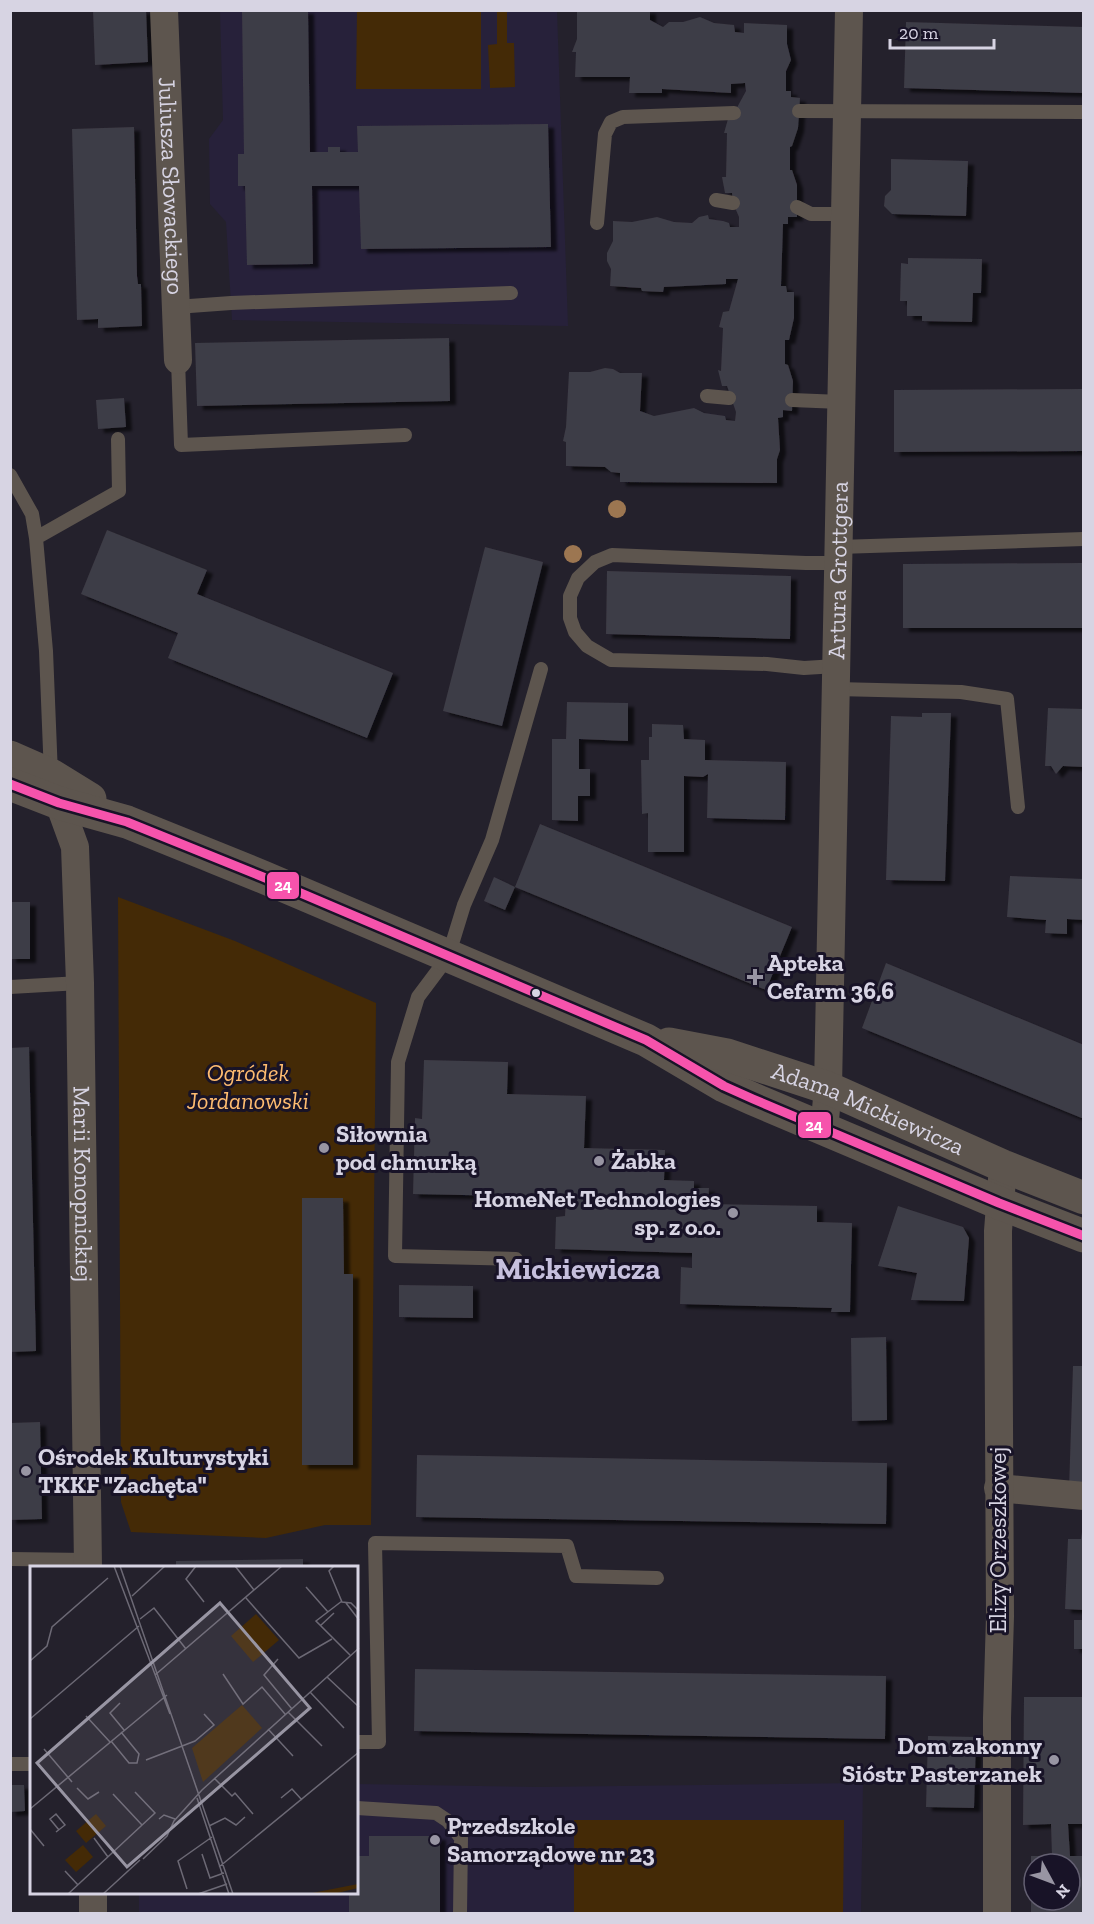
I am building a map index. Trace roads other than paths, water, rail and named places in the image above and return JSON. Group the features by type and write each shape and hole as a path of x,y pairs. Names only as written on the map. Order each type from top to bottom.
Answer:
{"street":[{"name":"Juliusza Słowackiego","path":"164,10 178,360"},
{"name":"Artura Grottgera","path":"824,1130 828,1088 849,10"},
{"name":"Adama Mickiewicza","path":"10,757 55,789 127,822 263,877 646,1040 724,1086 824,1130 1083,1236"},
{"name":"Adama Mickiewicza","path":"10,784 55,789"},
{"name":"Marii Konopnickiej","path":"55,789 75,847 80,983 88,1563"},
{"name":"Adama Mickiewicza","path":"646,1040 727,1055 828,1088 1003,1166 1083,1198"},
{"name":"Elizy Orzeszkowej","path":"996,1914 1000,1616 999,1203 1003,1166"},
{"path":"998,1488 1083,1496"},
{"path":"93,1894 93,1914"}],"lane":[{"path":"799,111 1083,112"},
{"path":"597,223 605,134 611,122 623,117 734,113"},
{"path":"716,200 733,203"},
{"path":"797,207 812,214 844,214"},
{"path":"176,307 511,293"},
{"path":"178,360 181,445 405,435"},
{"path":"706,396 729,398"},
{"path":"792,400 841,402"},
{"path":"36,538 120,491 118,439"},
{"path":"10,475 32,514 36,538 55,789"},
{"path":"1018,807 1007,699 836,678 804,668 767,664 611,660 587,646 575,632 570,618 570,596 578,578 596,562 612,555 806,563 838,555 1083,540"},
{"path":"516,1259 395,1256 398,1062 418,997 448,957 465,905 492,840 541,669"},
{"path":"10,987 80,983"},
{"path":"358,1742 379,1742 375,1543 567,1546 576,1576 657,1578"},
{"path":"10,1559 88,1563"},
{"path":"10,1764 30,1764"},
{"path":"358,1808 435,1813 448,1821 461,1838 460,1914"}],"place":[{"name":"Apteka Cefarm 36,6","path":"755,977"},
{"name":"Siłownia pod chmurką","path":"324,1148"},
{"name":"Żabka","path":"599,1161"},
{"name":"HomeNet Technologies sp. z o.o.","path":"733,1213"},
{"name":"Ośrodek Kulturystyki TKKF \"Zachęta\"","path":"26,1471"},
{"name":"Dom zakonny Sióstr Pasterzanek","path":"1054,1760"},
{"name":"Przedszkole Samorządowe nr 23","path":"435,1840"}],"district":[{"name":"Mickiewicza","path":"578,1269"}],"park label":[{"name":"Ogródek Jordanowski","path":"248,1087"}]}
